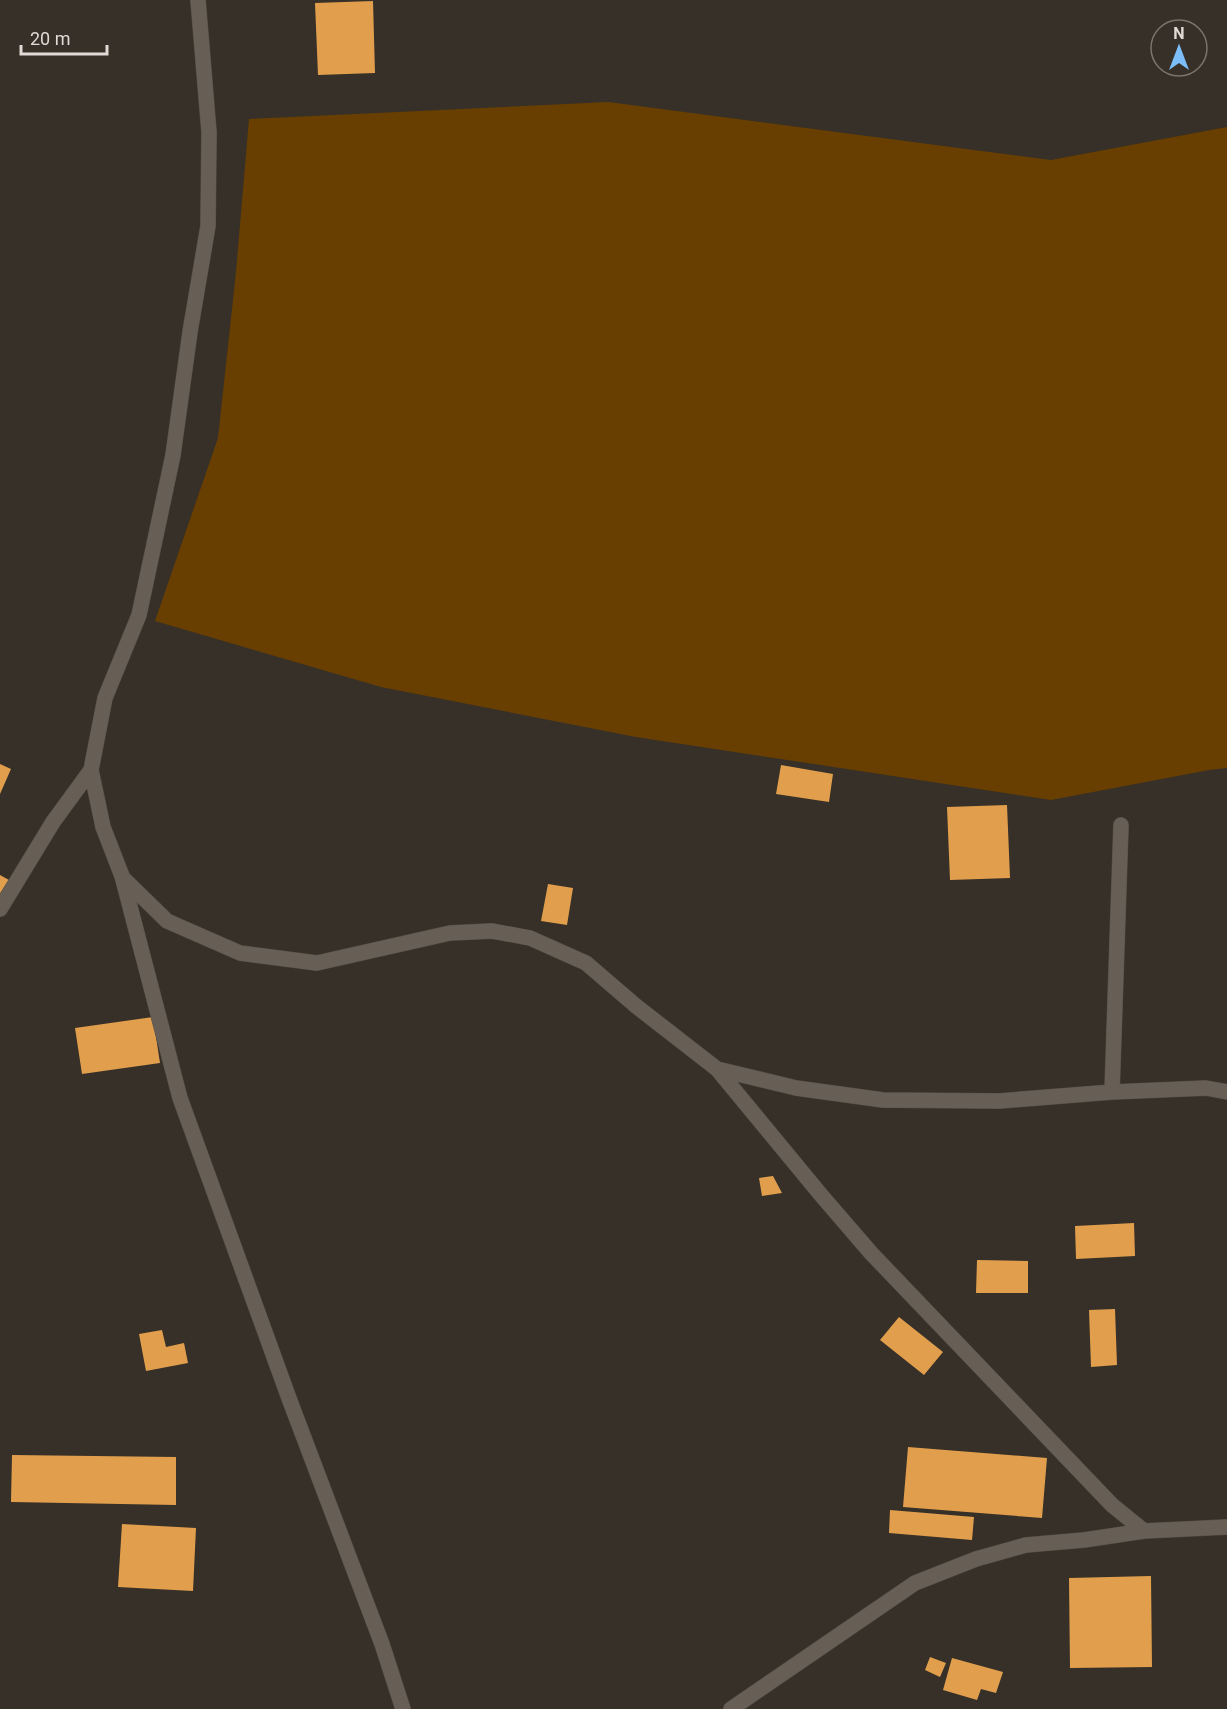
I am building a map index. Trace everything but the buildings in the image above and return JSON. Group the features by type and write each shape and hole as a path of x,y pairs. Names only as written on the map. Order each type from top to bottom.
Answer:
{"street":[{"path":"198,0 209,132 208,226 173,455 139,615 105,698 91,770 103,827 122,876 180,1098 290,1401 382,1644 403,1709"},
{"path":"0,909 53,822 91,770"},
{"path":"1112,1092 1121,825"},
{"path":"122,876 167,921 240,954 317,963 450,933 492,931 530,938 586,963 636,1006 717,1069 871,1253 1112,1505 1144,1531"},
{"path":"717,1069 796,1088 883,1100 999,1101 1112,1092 1206,1088 1227,1092"},
{"path":"731,1709 915,1583 976,1559 1026,1545 1084,1540 1144,1531 1227,1527"}],"shaded area":[{"path":"608,102 1051,160 1227,127 1227,768 1051,800 636,737 381,687 155,621 218,438 236,272 249,119"}]}
